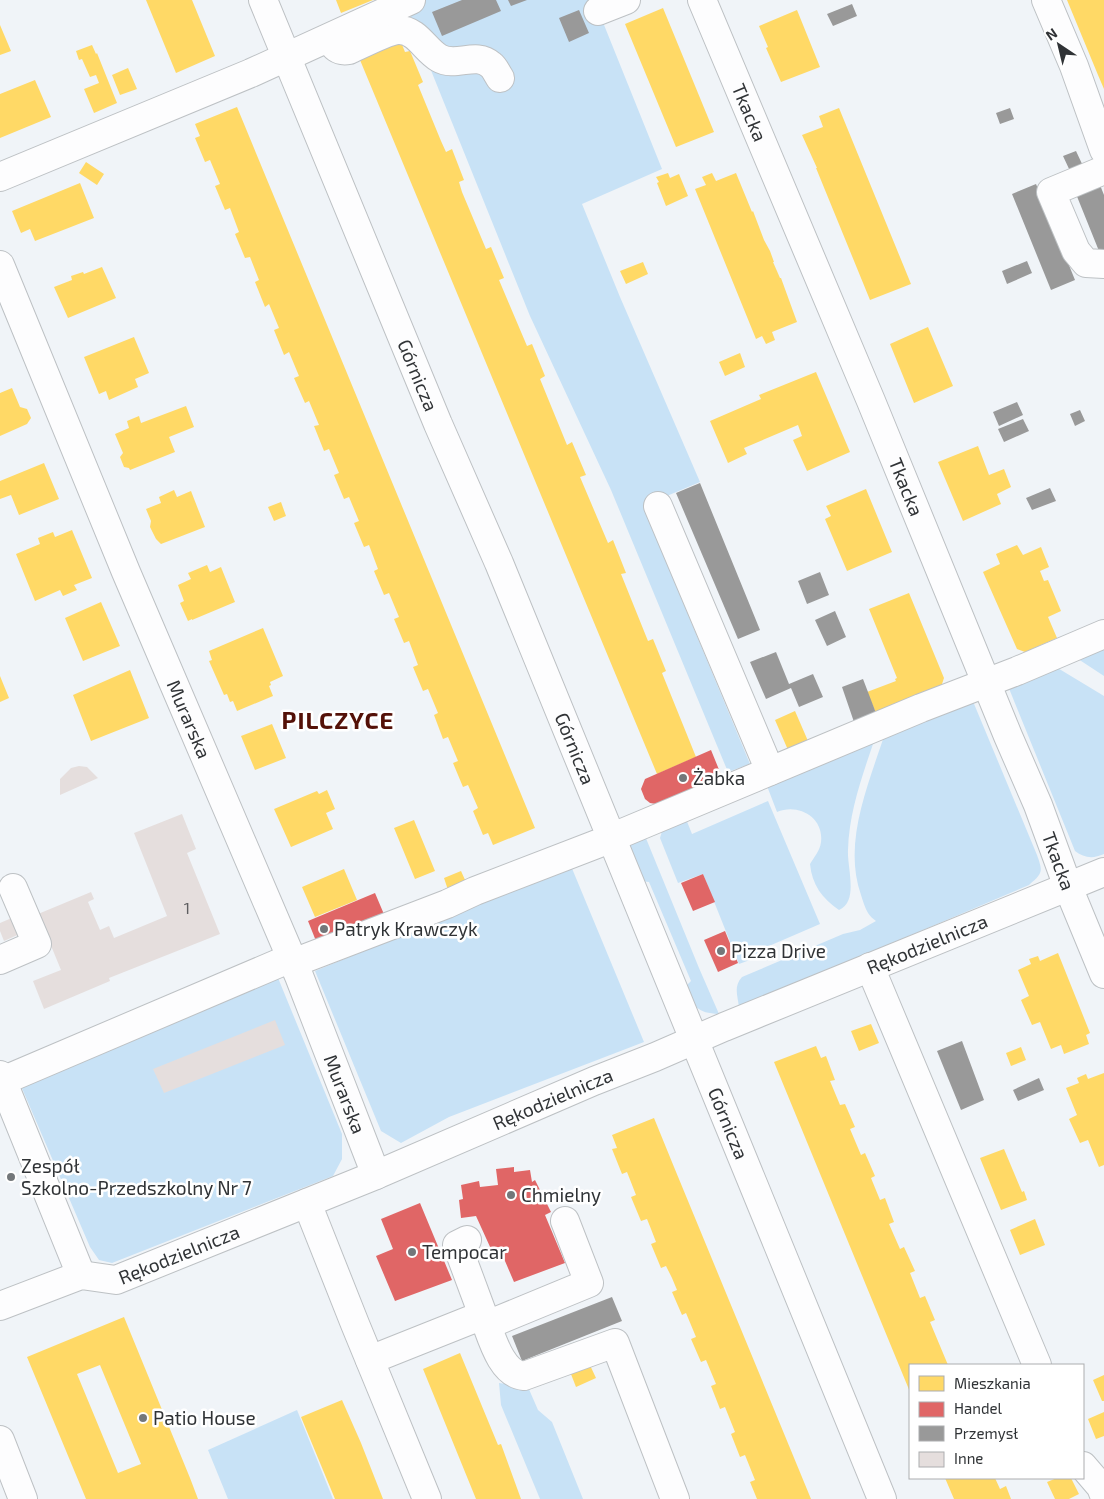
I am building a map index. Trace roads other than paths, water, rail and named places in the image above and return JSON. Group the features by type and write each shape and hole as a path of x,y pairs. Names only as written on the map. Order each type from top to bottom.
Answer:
{"street":[{"name":"Górnicza","path":"263,0 438,424 499,562 693,1041 882,1499"},
{"path":"0,177 251,73 411,0"},
{"path":"598,11 626,0"},
{"name":"Tkacka","path":"702,0 871,401 1038,805 1068,887 1104,974"},
{"path":"1046,0 1074,66 1104,150"},
{"path":"329,38 334,47 342,51 349,50 396,30 405,30 416,37 440,59 453,63 471,59 484,60 492,66 500,78"},
{"path":"1104,170 1052,192 1076,251 1086,262 1104,264"},
{"name":"Murarska","path":"0,265 126,572 292,960 376,1175"},
{"path":"658,506 770,771"},
{"path":"81,1275 1,1078 292,960 447,904 474,891 609,839 921,708 1104,634"},
{"name":"Rękodzielnicza","path":"0,1306 81,1275 116,1280 376,1175 594,1081 1104,872"},
{"path":"0,960 37,944 13,888"},
{"path":"870,967 1037,1364"},
{"path":"307,1203 427,1499"},
{"path":"370,1360 589,1284 565,1221"},
{"path":"467,1240 457,1245 485,1320 502,1359 511,1372 524,1376 615,1343 674,1499"},
{"path":"0,1440 6,1473 23,1499"},
{"path":"1084,1467 1101,1487 1104,1495"}],"place":[{"name":"Żabka","path":"683,778"},
{"name":"Patryk Krawczyk","path":"324,929"},
{"name":"Pizza Drive","path":"721,951"},
{"name":"Zespół Szkolno-Przedszkolny Nr 7","path":"11,1177"},
{"name":"Chmielny","path":"511,1195"},
{"name":"Tempocar","path":"412,1252"},
{"name":"Patio House","path":"143,1418"}],"district":[{"name":"PILCZYCE","path":"338,721"}]}
